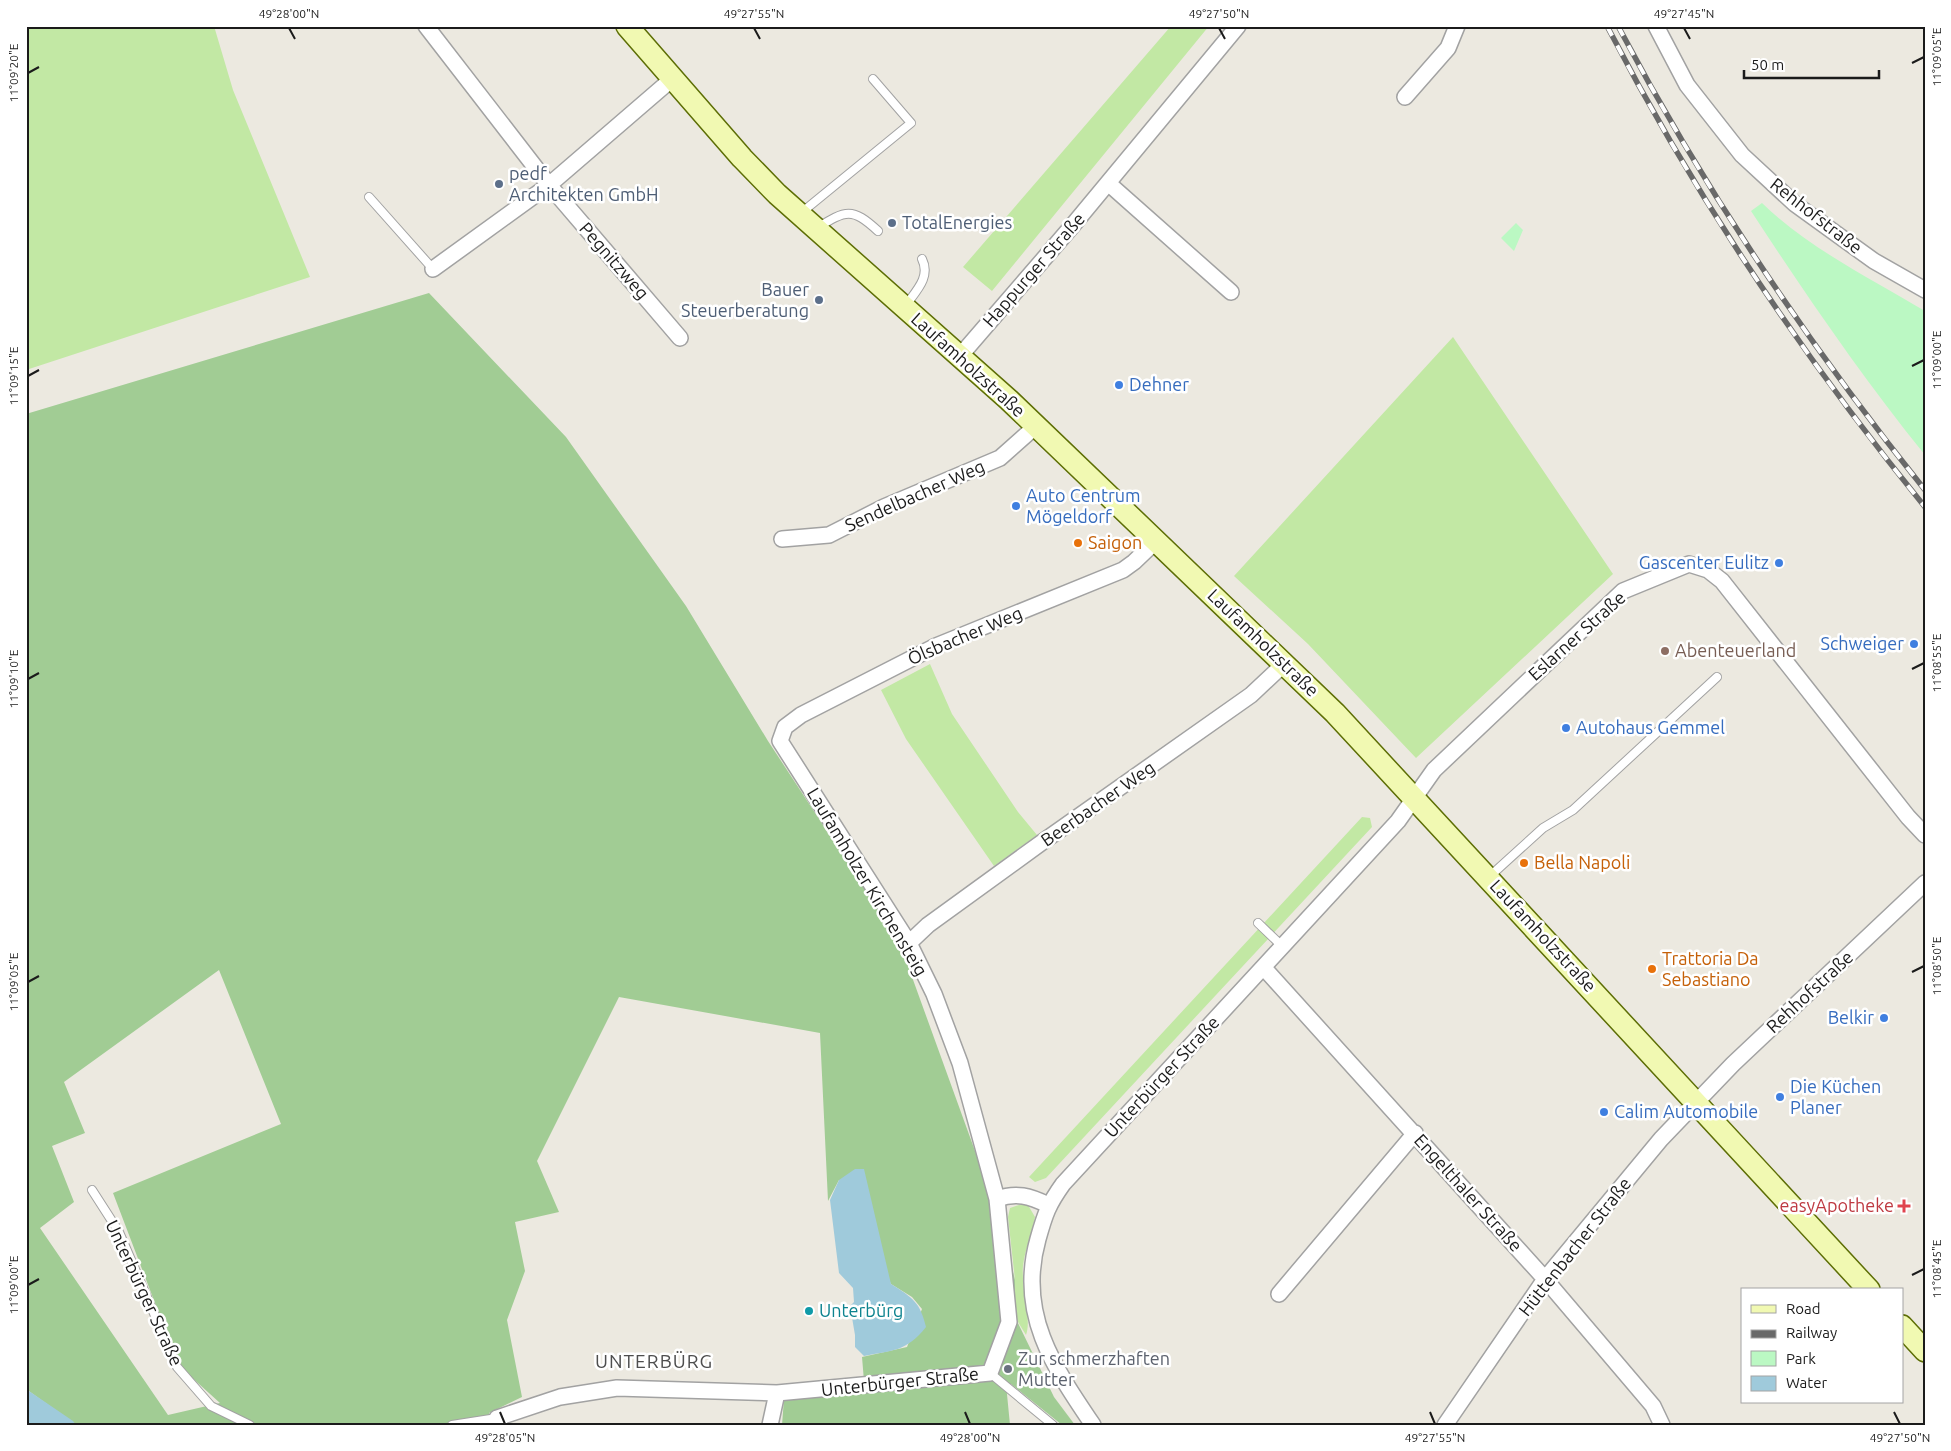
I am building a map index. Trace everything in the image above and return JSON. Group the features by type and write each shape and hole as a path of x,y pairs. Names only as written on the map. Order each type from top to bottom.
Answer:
{"main road":[{"name":"Laufamholzstraße","path":"627,26 742,158 799,214 960,356 1036,426 1285,663 1415,796 1867,1288"},
{"path":"1904,1328 1925,1351"}],"street":[{"name":"Pegnitzweg","path":"426,26 549,184 680,338"},
{"name":"Happurger Straße","path":"960,356 1108,183 1238,26"},
{"path":"1405,97 1448,48 1457,26"},
{"name":"Rehhofstraße","path":"1656,26 1686,85 1742,155 1795,204 1874,261 1925,290"},
{"path":"433,269 549,184 672,79"},
{"path":"1108,183 1231,292"},
{"name":"Sendelbacher Weg","path":"782,539 829,535 884,507 1000,458 1036,426"},
{"name":"Ölsbacher Weg","path":"780,741 785,728 801,715 936,646 1123,570 1157,540"},
{"name":"Eslarner Straße","path":"1415,796 1442,763 1623,591 1690,564 1708,570 1722,580 1896,802 1925,835"},
{"name":"Beerbacher Weg","path":"909,943 928,925 1041,843 1251,695 1285,663"},
{"name":"Laufamholzer Kirchensteig","path":"780,741 909,943 934,994 960,1063 997,1199"},
{"name":"Unterbürger Straße","path":"1093,1425 1054,1366 1037,1325 1031,1297 1032,1261 1048,1205 1063,1184 1398,821 1415,796"},
{"name":"Rehhofstraße","path":"1696,1102 1925,883"},
{"name":"Engelthaler Straße","path":"1264,968 1545,1279 1653,1406 1662,1425"},
{"name":"Hüttenbacher Straße","path":"1445,1425 1545,1279 1661,1139 1696,1102"},
{"path":"1279,1294 1414,1133"},
{"path":"997,1199 1018,1194 1035,1198 1048,1205"},
{"name":"Unterbürger Straße","path":"498,1421 560,1397 617,1388 777,1394 990,1373 1009,1322 997,1199"},
{"path":"770,1425 777,1394"}],"lane":[{"path":"799,214 911,123 873,79"},
{"path":"368,196 433,269"},
{"path":"815,229 836,216 852,213 862,216 878,231"},
{"path":"905,308 924,279 926,268 922,259"},
{"path":"1489,877 1543,828 1573,810 1717,677"},
{"path":"1258,923 1283,947"},
{"name":"Unterbürger Straße","path":"92,1190 118,1232 177,1367 211,1406 250,1425"},
{"path":"990,1373 1053,1425"},
{"name":"Unterbürger Straße","path":"452,1425 498,1421"}],"green space":[{"path":"26,26 214,26 233,90 310,277 26,370"},
{"path":"1171,26 1209,26 992,291 963,267"},
{"path":"1762,203 1819,248 1925,311 1925,455 1835,335 1751,211"},
{"path":"1516,223 1523,230 1514,251 1501,238"},
{"path":"429,293 566,437 686,606 768,741 899,941 1000,1220 1015,1280 1015,1317 1054,1397 1075,1425 1062,1425 1011,1384 1006,1384 1010,1425 782,1425 784,1399 865,1393 862,1357 907,1347 922,1309 912,1297 891,1284 839,1180 828,1201 820,1033 619,997 537,1161 559,1212 515,1222 525,1271 507,1320 522,1397 489,1413 493,1425 76,1425 26,1389 26,414","holes":["219,970 281,1124 113,1193 179,1366 220,1403 168,1415 40,1228 74,1202 52,1146 85,1133 64,1082"]},
{"path":"1453,337 1613,574 1416,758 1308,644 1234,576"},
{"path":"930,664 952,714 1018,812 1037,835 994,866 906,739 881,690"},
{"path":"1362,817 1370,818 1372,827 1046,1178 1035,1182 1029,1177"},
{"path":"1022,1204 1028,1205 1035,1217 1023,1266 1023,1283 1028,1320 1026,1335 1015,1317 1015,1280 1008,1217 1010,1208"}],"water":[{"path":"855,1169 864,1169 891,1284 914,1301 921,1312 926,1327 905,1346 891,1351 864,1356 855,1347 850,1306 854,1302 853,1288 839,1273 830,1200 839,1180"},
{"path":"26,1389 73,1421 76,1425 26,1425"}],"railway":[{"path":"1607,26 1677,153 1754,275 1836,393 1925,507"},
{"path":"1618,26 1686,148 1761,266 1840,380 1925,490"}],"place":[{"name":"pedf Architekten GmbH","path":"499,184"},
{"name":"TotalEnergies","path":"892,223"},
{"name":"Bauer Steuerberatung","path":"819,300"},
{"name":"Dehner","path":"1119,385"},
{"name":"Auto Centrum Mögeldorf","path":"1016,506"},
{"name":"Saigon","path":"1078,543"},
{"name":"Gascenter Eulitz","path":"1779,563"},
{"name":"Schweiger","path":"1914,644"},
{"name":"Abenteuerland","path":"1665,651"},
{"name":"Autohaus Gemmel","path":"1566,728"},
{"name":"Bella Napoli","path":"1524,863"},
{"name":"Trattoria Da Sebastiano","path":"1652,969"},
{"name":"Belkir","path":"1884,1018"},
{"name":"Die Küchen Planer","path":"1780,1097"},
{"name":"Calim Automobile","path":"1604,1112"},
{"name":"easyApotheke","path":"1904,1206"},
{"name":"Unterbürg","path":"809,1311"},
{"name":"Zur schmerzhaften Mutter","path":"1008,1369"}],"district":[{"name":"UNTERBÜRG","path":"654,1361"}]}
